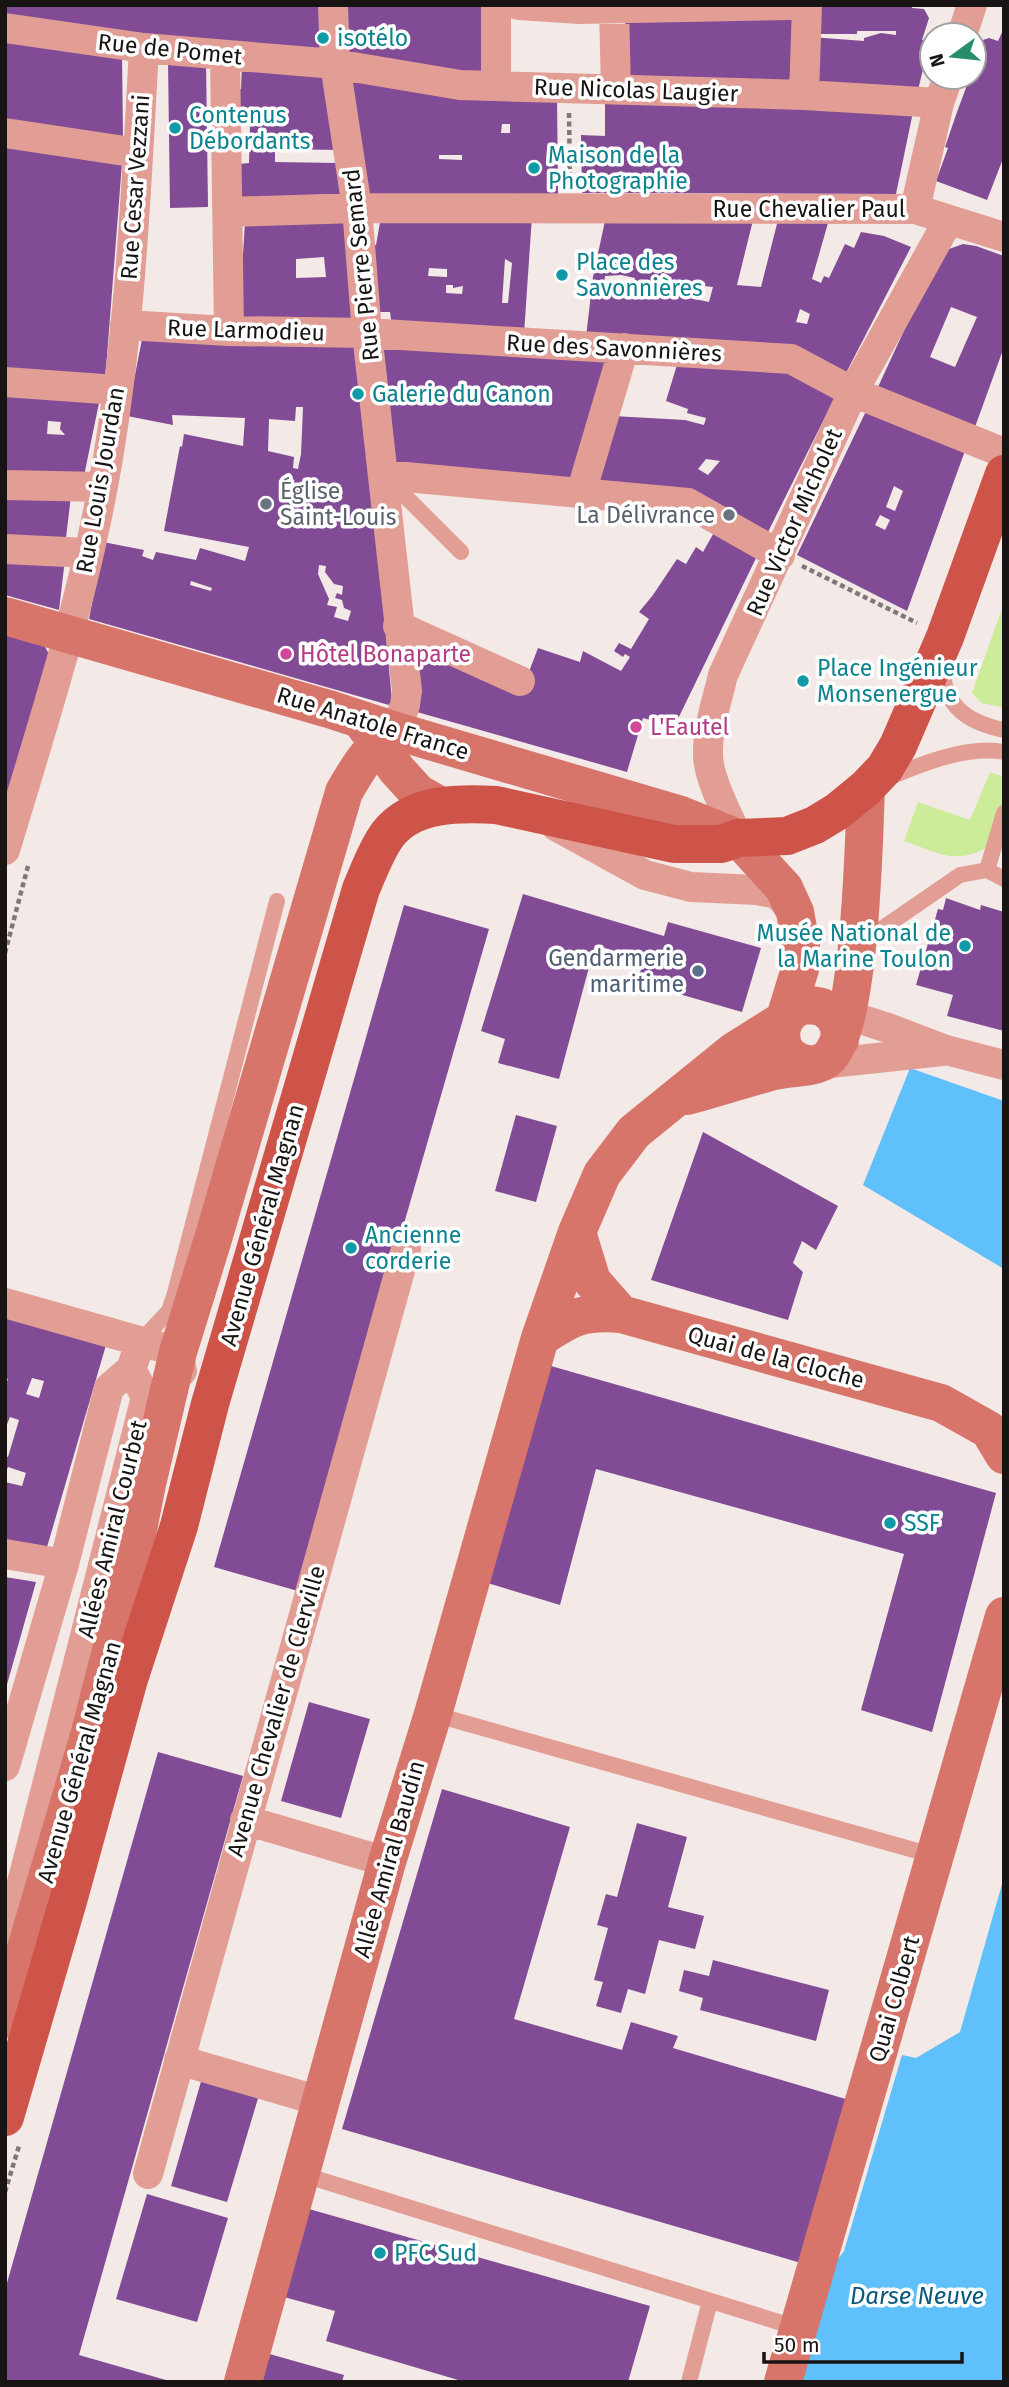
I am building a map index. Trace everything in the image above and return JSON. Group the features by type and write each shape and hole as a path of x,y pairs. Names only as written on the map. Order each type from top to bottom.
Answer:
{"main road":[{"name":"Avenue Général Magnan","path":"19,1958 68,1901 129,1679 179,1526 210,1404 361,889 377,853 402,820 441,806 466,804 496,804 674,844 721,844 737,838 786,836 815,825 838,811 866,788 885,768 898,746 943,641 1004,474"},
{"path":"5,2117 19,1958"}],"street":[{"name":"Rue Pierre Semard","path":"332,5 335,64 357,208 367,334 407,691 405,705 378,731"},
{"path":"496,5 496,86"},
{"path":"519,5 580,9 790,5"},
{"path":"804,95 807,5"},
{"path":"614,8 616,89"},
{"name":"Rue de Pomet","path":"5,28 144,48 335,64"},
{"name":"Rue Cesar Vezzani","path":"125,325 144,48"},
{"path":"225,56 229,331"},
{"name":"Rue Nicolas Laugier","path":"335,64 460,85 804,95 918,91"},
{"path":"915,209 943,91"},
{"path":"5,133 138,153"},
{"name":"Rue Chevalier Paul","path":"228,212 357,208 915,209 1004,237"},
{"name":"Rue Victor Micholet","path":"737,838 715,784 708,757 713,717 723,676 853,391 948,221"},
{"name":"Rue Larmodieu","path":"125,325 229,331 367,334"},
{"name":"Rue Louis Jourdan","path":"5,850 69,635 103,487 125,325"},
{"name":"Rue des Savonnières","path":"367,334 791,359 853,391 1004,453"},
{"path":"582,493 624,348"},
{"path":"5,382 117,390"},
{"path":"384,475 688,503 779,555"},
{"path":"5,485 103,487"},
{"path":"5,549 87,553"},
{"name":"Rue Anatole France","path":"5,616 378,731 681,815 737,838"},
{"path":"398,626 520,681"},
{"path":"378,731 397,770 418,793 441,806"},
{"name":"Avenue Général Magnan","path":"19,1958 93,1724 124,1600 147,1484 178,1352 214,1239 344,792 378,731"},
{"path":"737,838 785,887 795,912 801,960 781,1031 782,1044 788,1055 799,1062 811,1065 825,1061 835,1052 836,1021 855,957 861,907 866,788"},
{"path":"532,813 645,875 691,887 757,890 777,894 795,912"},
{"path":"785,1019 801,1006 811,1005 836,1021 888,1028 946,1050 1004,1065"},
{"name":"Allée Amiral Baudin","path":"243,2382 387,1862 433,1714 541,1338 577,1233 602,1174 634,1132 734,1051 785,1019"},
{"path":"671,1100 775,1071 946,1050"},
{"path":"577,1233 592,1281 621,1314"},
{"name":"Avenue Chevalier de Clerville","path":"148,2174 406,1250"},
{"path":"5,1303 136,1355 178,1352"},
{"name":"Quai de la Cloche","path":"541,1338 566,1321 593,1312 621,1314 941,1403 989,1430 1004,1455"},
{"name":"Avenue Général Magnan","path":"129,1679 156,1520 185,1381 178,1352"},
{"name":"Allées Amiral Courbet","path":"5,1766 64,1563 109,1388 136,1355"},
{"name":"Allées Amiral Courbet","path":"19,1958 10,1930 146,1397 136,1355"},
{"path":"5,1554 64,1563"},
{"name":"Quai Colbert","path":"783,2382 1004,1616"},
{"path":"246,1820 387,1862"},
{"path":"5,2019 19,1958"},
{"path":"5,2106 22,2008 23,1984 19,1958"},
{"path":"179,2060 320,2101"}],"lane":[{"path":"384,475 461,552"},
{"path":"943,641 943,682 950,700 963,713 982,725 1004,730"},
{"path":"866,788 920,764 987,748 1004,752"},
{"path":"987,870 1004,813"},
{"path":"855,957 960,876 987,870 1004,879"},
{"path":"136,1355 169,1311 175,1293 276,901"},
{"path":"433,1714 935,1856"},
{"path":"301,2174 799,2328"},
{"path":"688,2382 710,2301"}],"path":[{"path":"569,88 570,208"},
{"path":"779,555 943,641"}],"green space":[{"path":"1004,603 1004,705 1001,707 982,703 972,693"},
{"path":"990,772 1004,777 1004,800 990,846 967,855 947,856 904,841 918,802 970,820"}],"water":[{"path":"910,1068 1004,1101 1004,1269 863,1185"},
{"name":"Darse Neuve","path":"1004,1877 1004,2382 801,2382 830,2269 844,2251 902,2055 916,2058 960,2032"}],"building":[{"path":"5,5 321,5 325,51 5,20"},
{"path":"342,5 485,5 485,75 346,63"},
{"path":"814,5 912,5 912,8 924,9 929,18 928,21 918,21 917,94 811,87 811,37 864,41 864,38 881,33 896,35 896,31 814,34"},
{"path":"800,11 797,86 627,80 625,14"},
{"path":"1004,28 1004,156 987,200 936,181 965,91 988,91 988,38 998,41"},
{"path":"5,39 122,52 123,140 5,122"},
{"path":"206,60 208,207 170,208 168,61"},
{"path":"242,65 327,68 338,150 275,149 275,162 339,163 344,197 242,204 242,190 238,190 239,164 249,163 250,124 238,124 238,89 241,89"},
{"path":"347,80 557,95 558,194 362,195","holes":["502,124 510,124 510,133 501,133","439,155 462,155 462,160 439,159"]},
{"path":"605,97 913,112 896,194 582,193 581,135 605,136"},
{"path":"5,142 122,163 105,382 5,373"},
{"path":"532,216 524,334 392,327 390,312 377,312 368,244 376,245 381,217","holes":["505,259 512,263 508,303 502,303","429,268 447,269 447,277 428,276","446,285 453,285 453,288 463,286 462,294 446,293"]},
{"path":"606,216 754,216 737,285 761,287 779,216 830,216 812,279 821,283 824,276 829,278 845,244 854,248 861,232 884,236 911,247 846,373 586,337 593,277","holes":["605,276 635,278 633,290 604,285","688,284 713,287 709,302 685,297","800,309 810,314 807,324 796,322"]},
{"path":"347,219 358,326 239,320 245,222","holes":["324,257 326,277 296,278 296,259"]},
{"path":"963,244 1004,256 1004,347 975,427 878,387 920,296 949,249","holes":["951,307 977,317 955,367 930,357"]},
{"path":"143,334 359,344 392,701 389,705 89,619 103,542 144,550 142,556 153,560 156,552 196,560 200,548 245,561 249,547 164,531 184,434 243,446 245,418 172,415 173,425 127,416","holes":["296,407 303,407 298,469 293,468 294,457 268,451 269,419 295,421","319,565 326,566 325,572 334,584 343,586 342,595 337,593 335,598 342,600 344,608 351,611 348,621 334,617 337,607 327,605 329,599 318,574","191,581 212,588 211,591 190,585"]},
{"path":"379,345 614,355 574,480 393,465"},
{"path":"679,358 782,366 838,391 766,536 593,482 613,416 685,420 704,425 706,418 687,413 688,409 666,401","holes":["706,459 720,461 708,475 698,469"]},
{"path":"5,389 100,398 84,476 5,475","holes":["48,421 61,422 60,429 65,435 47,434"]},
{"path":"869,405 966,448 907,611 797,555","holes":["894,486 903,491 895,511 886,507","880,515 890,520 885,530 875,525"]},
{"path":"5,495 71,496 65,546 5,542"},
{"path":"716,529 758,554 674,727 643,718 627,772 417,712 412,641 522,690 538,648 580,662 583,651 621,671 630,657 625,654 623,657 614,651 619,643 631,649 649,619 639,612 677,559 686,564 696,547 703,552"},
{"path":"5,557 65,559 59,610 5,595"},
{"path":"5,634 44,645 50,656 5,806"},
{"path":"523,894 664,936 668,922 761,948 742,1012 637,982 644,960 595,945 559,1079 498,1063 505,1039 481,1031"},
{"name":"Musée National de la Marine Toulon","path":"946,898 980,910 981,905 1004,912 1004,1031 947,1016 953,995 916,985 938,909 943,910"},
{"name":"Ancienne corderie","path":"404,905 489,929 298,1591 214,1567"},
{"path":"516,1115 557,1126 536,1202 495,1191"},
{"path":"703,1132 838,1206 816,1250 802,1241 793,1263 803,1272 788,1320 651,1280"},
{"path":"5,1316 106,1345 45,1554 5,1546 5,1482 22,1486 26,1473 8,1467 5,1473 5,1456 8,1457 19,1420 10,1417 5,1429 5,1386 8,1379 5,1378","holes":["32,1378 44,1381 39,1398 26,1394"]},
{"name":"SSF","path":"544,1364 996,1493 932,1732 861,1710 904,1554 596,1469 560,1605 481,1581"},
{"path":"5,1577 36,1582 6,1688 5,1688"},
{"path":"309,1702 370,1719 341,1818 281,1801"},
{"path":"158,1752 243,1776 79,2355 173,2382 5,2382 7,2283"},
{"path":"442,1789 570,1827 514,2019 622,2050 631,2022 678,2036 673,2048 849,2100 801,2263 342,2129"},
{"path":"637,1823 687,1837 668,1907 704,1916 695,1949 659,1940 645,1994 628,1989 621,2013 596,2006 603,1982 594,1980 608,1928 597,1925 606,1894 617,1897"},
{"path":"713,1960 829,1990 816,2041 700,2010 703,1998 679,1991 684,1970 709,1976"},
{"path":"202,2078 259,2095 227,2202 171,2186"},
{"path":"147,2194 228,2218 197,2322 116,2299"},
{"name":"PFC Sud","path":"309,2209 650,2306 628,2382 465,2382 326,2341 335,2311 284,2297"},
{"path":"266,2353 344,2375 342,2382 258,2382"}],"place":[{"name":"isotélo","path":"323,38"},
{"name":"Contenus Débordants","path":"175,128"},
{"name":"Maison de la Photographie","path":"534,168"},
{"name":"Place des Savonnières","path":"562,275"},
{"name":"Galerie du Canon","path":"358,394"},
{"name":"Église Saint-Louis","path":"266,504"},
{"name":"La Délivrance","path":"729,515"},
{"name":"Hôtel Bonaparte","path":"286,654"},
{"name":"Place Ingénieur Monsenergue","path":"803,681"},
{"name":"L'Eautel","path":"636,727"},
{"name":"Musée National de la Marine Toulon","path":"965,946"},
{"name":"Gendarmerie maritime","path":"698,971"},
{"name":"Ancienne corderie","path":"351,1248"},
{"name":"SSF","path":"890,1523"},
{"name":"PFC Sud","path":"380,2253"}]}
